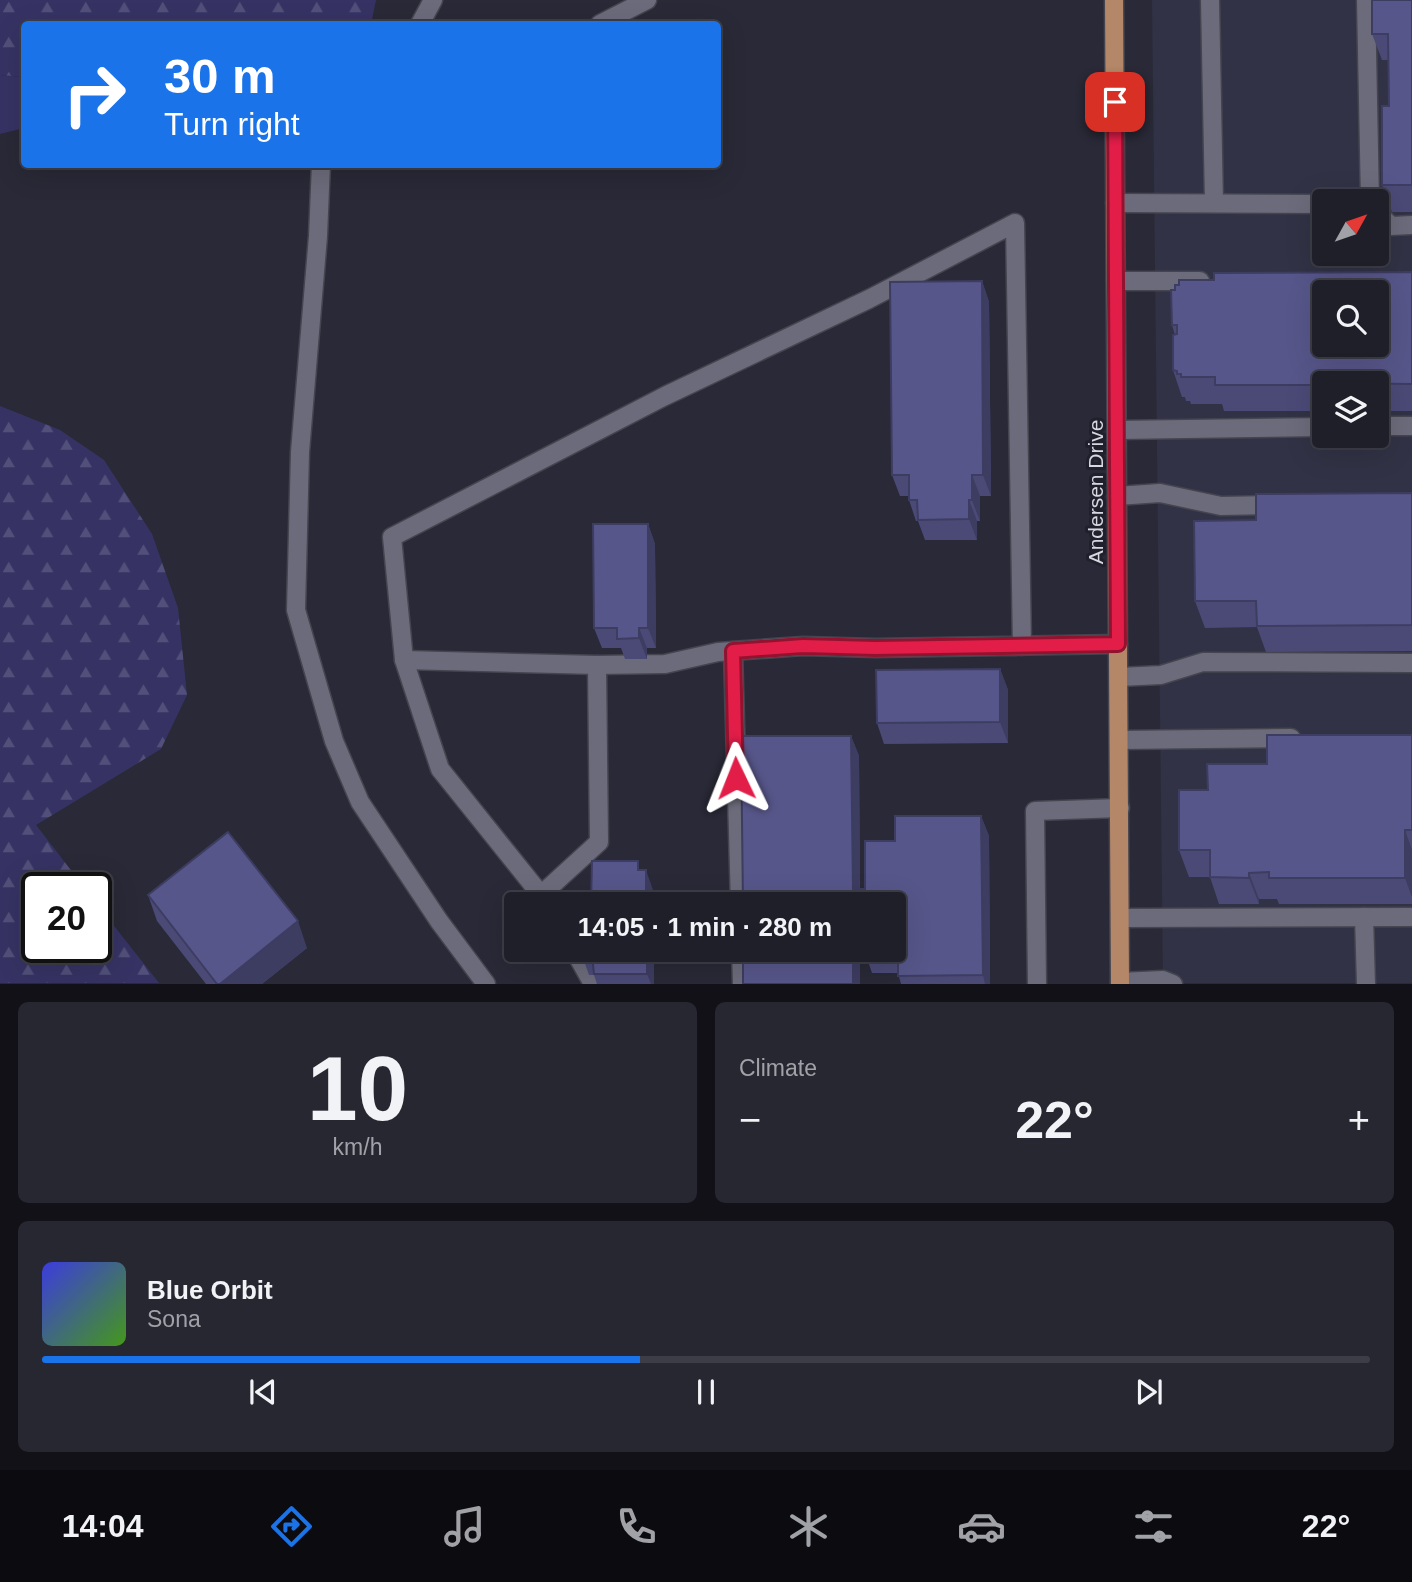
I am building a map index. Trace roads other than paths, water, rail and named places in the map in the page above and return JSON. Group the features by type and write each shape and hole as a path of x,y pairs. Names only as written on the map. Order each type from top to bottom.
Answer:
{"main road":[{"name":"Andersen Drive","path":"1114,0 1120,983"}],"lane":[{"path":"422,21 433,0"},
{"path":"606,21 647,0"},
{"path":"1210,0 1214,202"},
{"path":"1366,0 1370,189"},
{"path":"321,168 318,236 300,452 296,610 334,741 360,802 439,920 486,984"},
{"path":"1115,203 1312,204"},
{"path":"538,892 440,769 404,660 392,537 665,396 869,299 1015,223 1022,646"},
{"path":"1390,225 1412,225"},
{"path":"1116,281 1219,281"},
{"path":"1389,426 1412,426"},
{"path":"1117,430 1312,427"},
{"path":"1117,496 1160,493 1221,506 1289,505"},
{"path":"404,660 665,664 718,652 803,646 875,648 1118,644"},
{"path":"733,651 740,892"},
{"path":"1119,677 1161,675 1203,662 1412,663"},
{"path":"552,892 599,842 597,665"},
{"path":"1119,740 1303,738"},
{"path":"1037,984 1035,811 1119,808"},
{"path":"1364,917 1366,984"},
{"path":"1120,918 1412,917"},
{"path":"581,962 593,984"},
{"path":"741,962 742,984"},
{"path":"1120,983 1163,980 1174,984"}]}
